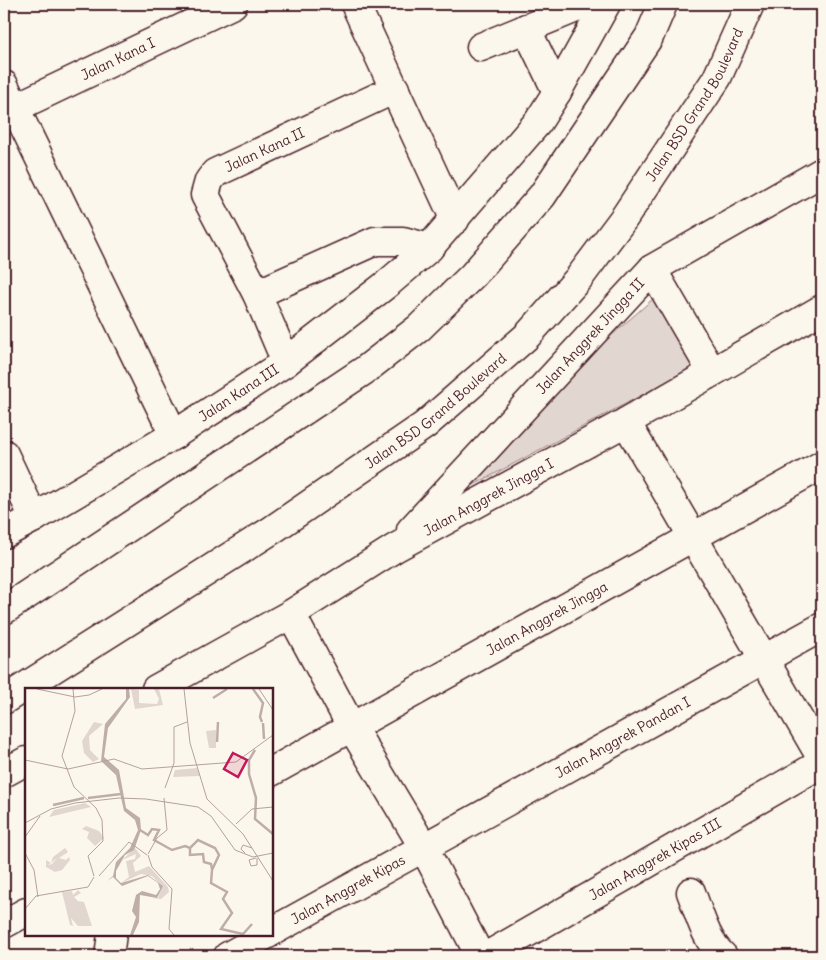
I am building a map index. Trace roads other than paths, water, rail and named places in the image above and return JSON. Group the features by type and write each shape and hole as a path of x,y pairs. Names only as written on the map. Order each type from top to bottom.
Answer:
{"street":[{"name":"Jalan Kana I","path":"7,102 232,4"},
{"path":"355,4 455,220"},
{"path":"482,47 586,4"},
{"name":"Jalan Kana III","path":"4,534 174,435 286,362 387,284 429,248 538,122 606,4"},
{"path":"4,610 365,370 419,328 473,275 542,196 649,37 663,4"},
{"name":"Jalan BSD Grand Boulevard","path":"4,700 272,530 425,425 527,336 579,278 624,218 717,78 750,4"},
{"path":"526,28 557,92"},
{"name":"Jalan Kana II","path":"286,362 256,294 206,195 210,181 215,173 395,90"},
{"path":"7,102 174,435"},
{"name":"Jalan Anggrek Jingga II","path":"395,548 652,269 822,172"},
{"path":"256,294 375,241 403,241 429,248"},
{"path":"652,269 712,372"},
{"name":"Jalan Anggrek Jingga I","path":"158,688 291,614 395,548 626,422 822,308"},
{"path":"626,422 822,761"},
{"path":"4,454 34,518"},
{"name":"Jalan Anggrek Jingga","path":"272,771 822,465"},
{"path":"291,614 352,726 424,848 480,956"},
{"name":"Jalan Anggrek Pandan I","path":"424,848 822,627"},
{"name":"Jalan Anggrek Kipas III","path":"487,956 822,761"},
{"path":"4,774 25,762"},
{"name":"Jalan Anggrek Kipas","path":"272,932 424,848"},
{"path":"691,892 716,950 723,956"},
{"path":"4,924 25,913"},
{"path":"109,956 112,935"},
{"name":"Jalan Anggrek Kipas","path":"228,956 266,935"}]}
